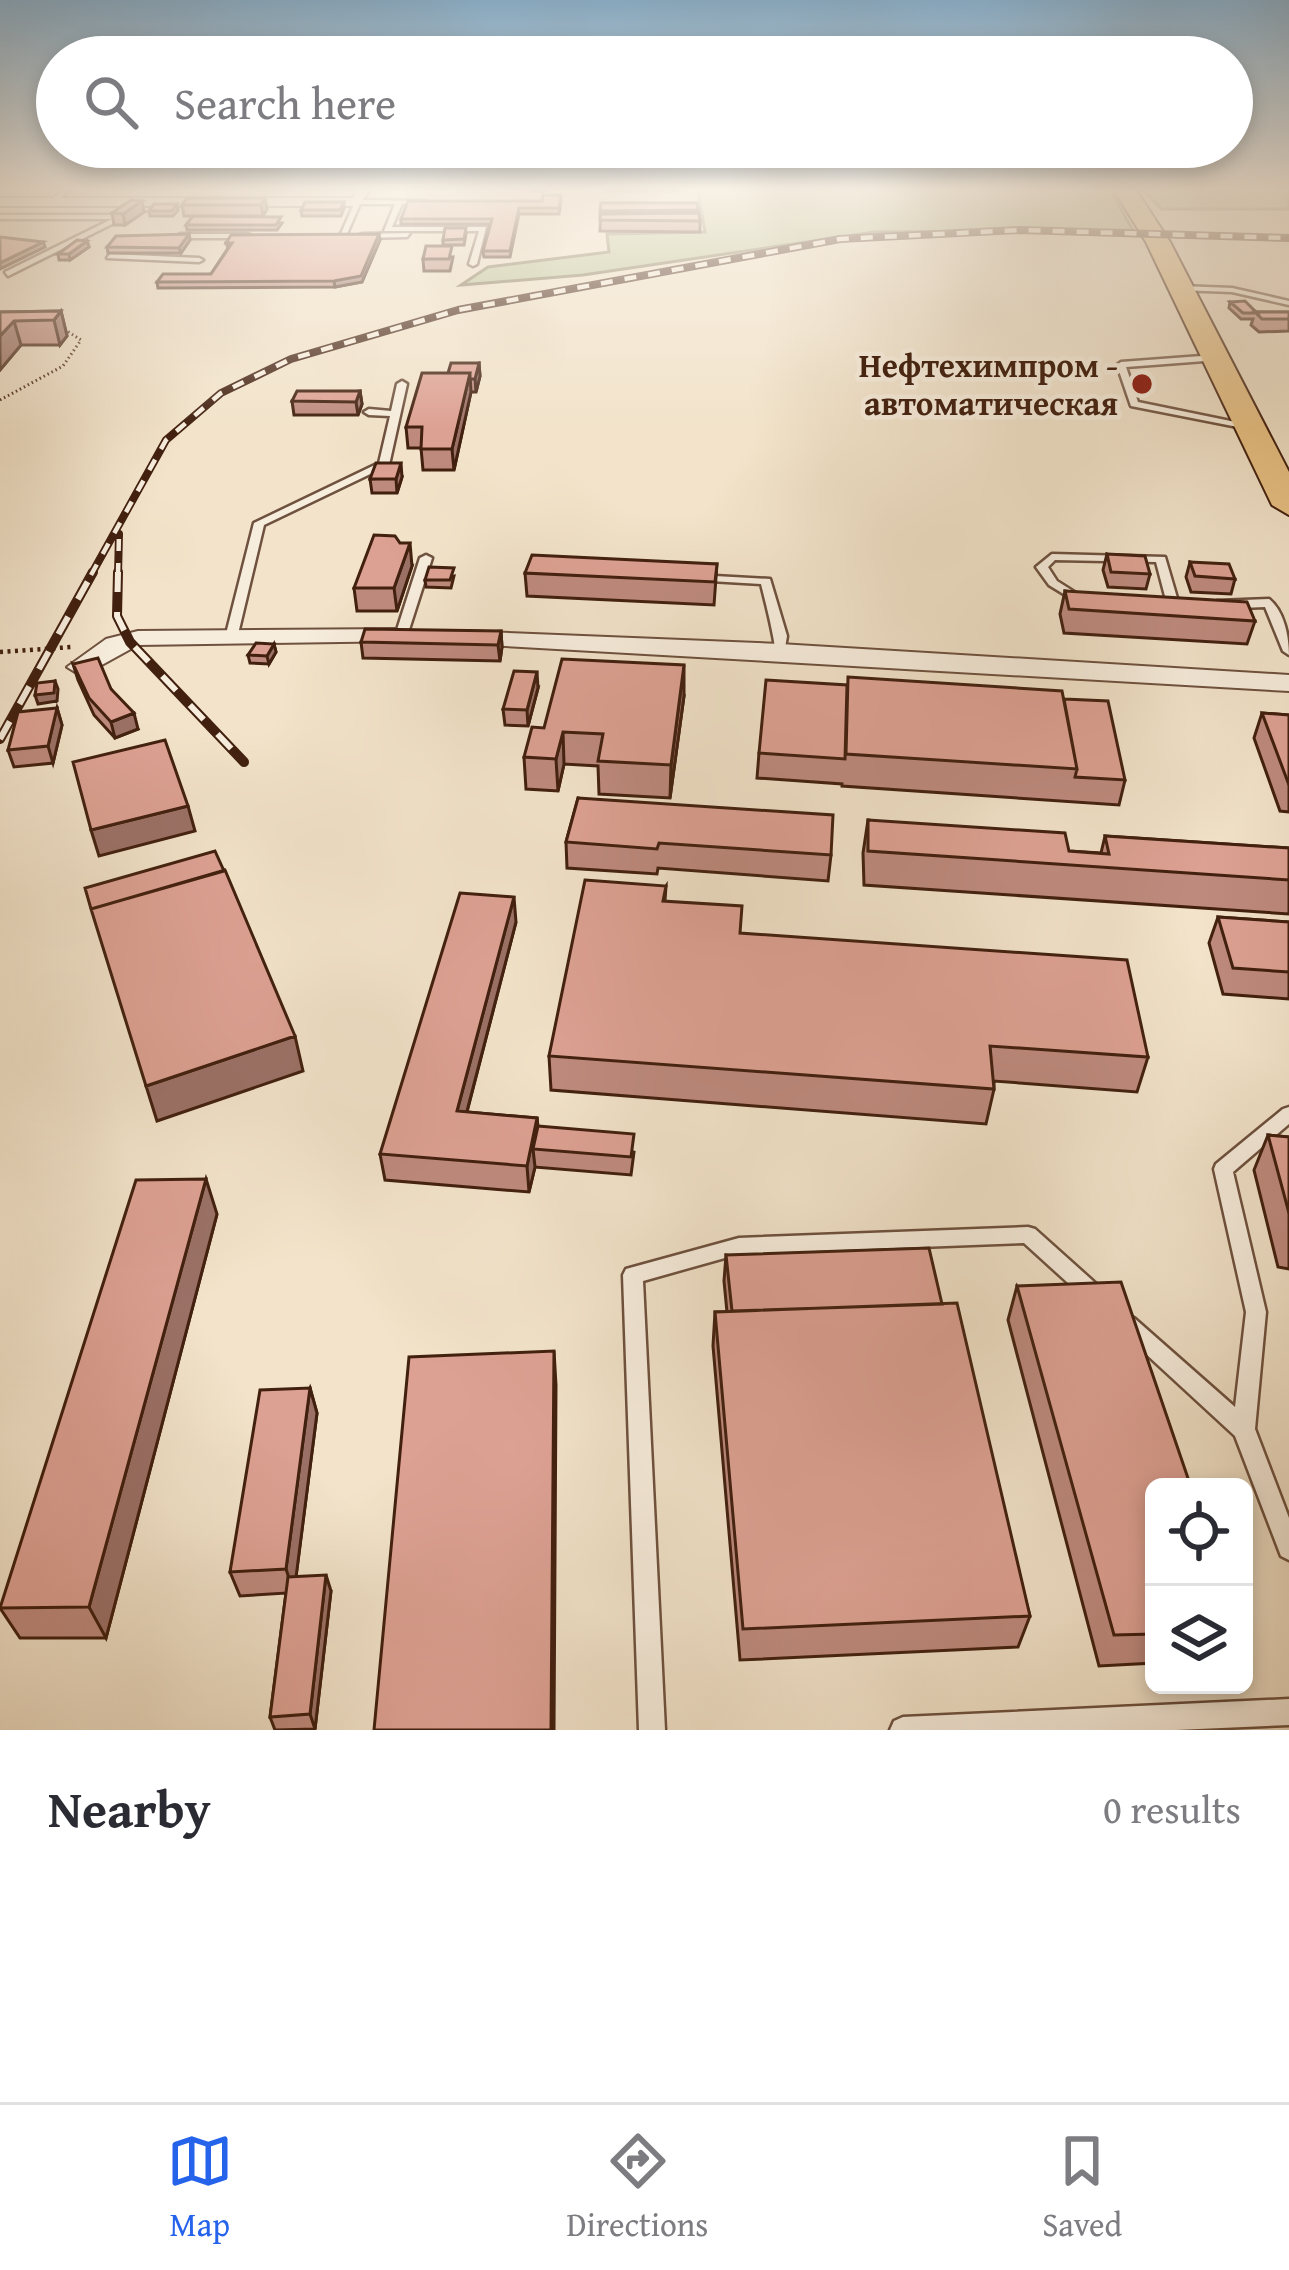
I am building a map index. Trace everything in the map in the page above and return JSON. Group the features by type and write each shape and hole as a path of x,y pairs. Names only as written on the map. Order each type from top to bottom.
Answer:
{"main road":[{"path":"1169,268 1289,505"}],"street":[{"path":"80,667 115,644 232,634 300,639 401,635 780,651 1289,683"}],"lane":[{"path":"8,274 21,268"},
{"path":"189,277 194,268"},
{"path":"1181,288 1232,290 1288,302"},
{"path":"1215,358 1121,365 1134,404 1250,428"},
{"path":"232,634 259,523 384,465 401,384"},
{"path":"369,412 395,414"},
{"path":"1094,601 1074,600 1042,567 1052,557 1072,554 1161,559 1175,611"},
{"path":"401,635 426,558"},
{"path":"678,577 766,581 782,636 780,651"},
{"path":"1206,608 1235,601 1269,603 1289,651"},
{"path":"1154,605 1175,611 1190,607"},
{"path":"1289,1114 1223,1169 1256,1312 1244,1429 1289,1548"},
{"path":"652,1730 634,1275 739,1246 1028,1235 1244,1429"},
{"path":"903,1730 1070,1726 1289,1712"}],"path":[{"path":"0,400 64,365 81,340 67,331"},
{"path":"0,652 115,644"}],"green space":[{"path":"487,268 632,268 583,275 461,285"}],"building":[{"path":"215,268 365,268 361,276 334,281 157,282 163,274 211,274"},
{"path":"1245,301 1257,313 1243,313 1230,302"},
{"path":"61,311 54,320 14,321 0,336 0,312"},
{"path":"1255,312 1289,312 1289,319 1262,319"},
{"path":"451,363 479,363 475,379 470,379 470,373 448,373"},
{"path":"422,373 470,373 452,449 421,449 422,427 406,427"},
{"path":"297,391 360,391 356,402 292,401"},
{"path":"376,463 401,463 396,479 370,479"},
{"path":"374,535 410,543 394,588 354,588"},
{"path":"1107,554 1145,556 1150,574 1111,572"},
{"path":"532,555 717,564 715,582 525,573"},
{"path":"1190,562 1229,564 1235,579 1195,576"},
{"path":"429,567 454,568 450,580 425,580"},
{"path":"1065,591 1247,602 1255,621 1069,609"},
{"path":"365,629 501,631 498,645 361,642"},
{"path":"256,643 274,644 267,656 248,655"},
{"path":"98,658 111,689 134,713 111,722 89,698 73,664"},
{"path":"562,659 684,665 671,765 598,761 603,734 563,732 556,759 524,757 532,727 544,728"},
{"path":"514,671 537,672 527,710 503,709"},
{"path":"848,677 1062,691 1077,769 846,754"},
{"path":"766,680 847,685 845,759 759,753"},
{"path":"55,681 54,693 35,695 37,683"},
{"path":"1064,699 1108,701 1125,780 1075,777"},
{"path":"57,708 48,746 8,750 18,712"},
{"path":"1262,713 1289,715 1289,785"},
{"path":"165,740 188,806 91,830 73,762"},
{"path":"578,798 833,815 831,855 566,842"},
{"path":"868,820 1065,833 1069,851 1109,854 1105,836 1289,848 1289,880 868,851"},
{"path":"215,851 224,871 91,909 85,888"},
{"path":"225,870 295,1036 146,1086 91,909"},
{"path":"585,880 666,886 663,901 742,906 740,933 1127,960 1148,1057 990,1046 994,1089 549,1056"},
{"path":"460,893 514,897 457,1111 537,1118 527,1166 380,1154"},
{"path":"1218,917 1289,922 1289,972 1233,968"},
{"path":"538,1126 634,1134 631,1157 533,1149"},
{"path":"1268,1135 1289,1137 1289,1213"},
{"path":"206,1179 89,1607 0,1608 136,1180"},
{"path":"929,1248 942,1304 732,1311 726,1255"},
{"path":"1121,1282 1188,1478 1145,1478 1145,1634 1114,1635 1017,1286"},
{"path":"957,1303 1030,1616 743,1629 715,1312"},
{"path":"554,1351 551,1730 374,1730 409,1357"},
{"path":"310,1388 286,1569 230,1572 260,1390"},
{"path":"326,1575 310,1714 270,1717 288,1577"}],"railway":[{"path":"91,575 166,440 221,393 291,359 458,310 685,268"},
{"path":"118,575 119,534"},
{"path":"0,739 93,572"},
{"path":"118,572 117,616 130,642 244,762"}],"place":[{"name":"Нефтехимпром - автоматическая","path":"1142,384"}]}
